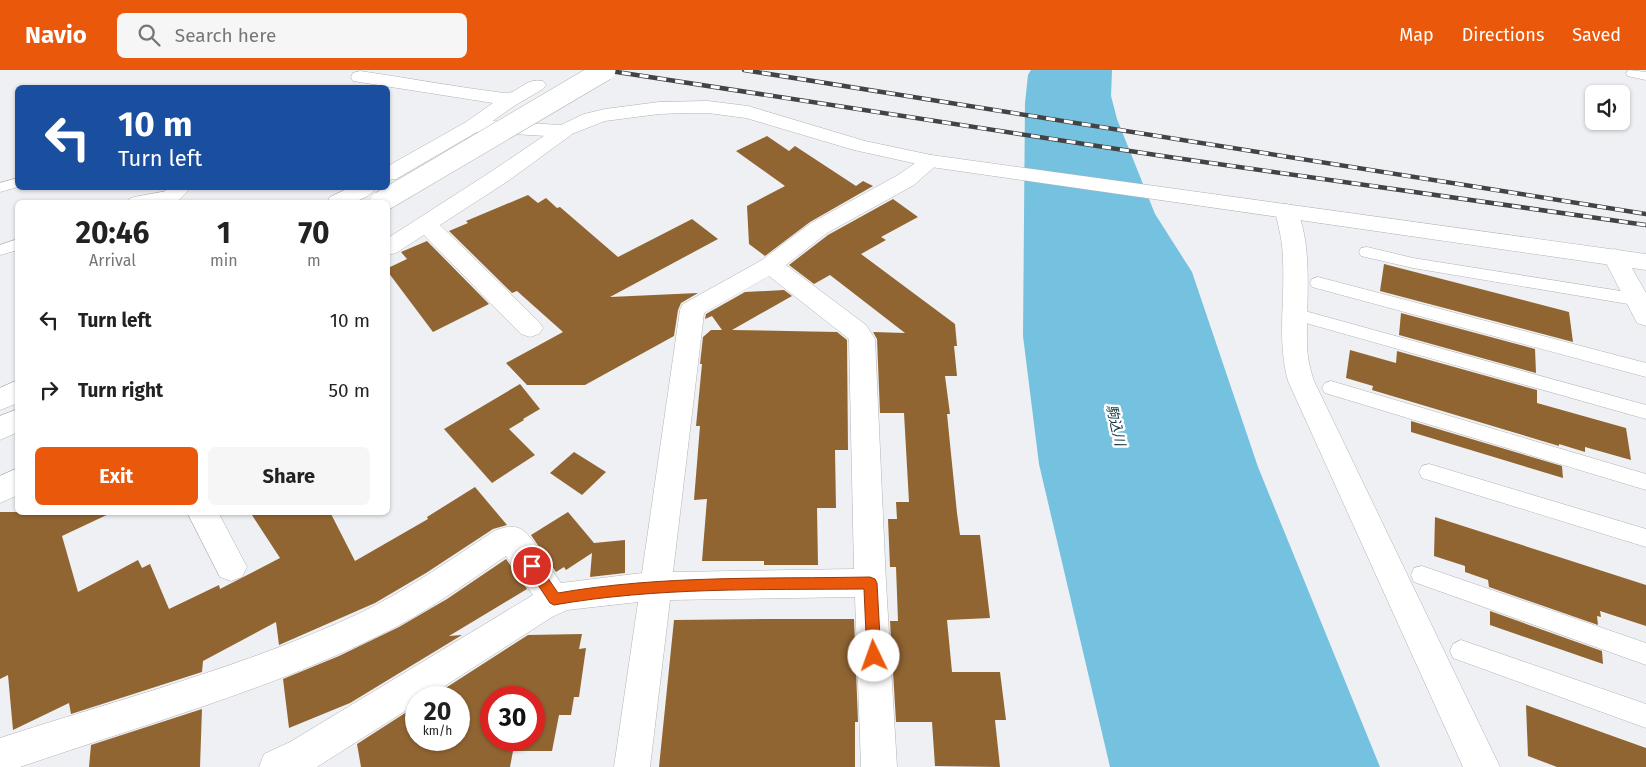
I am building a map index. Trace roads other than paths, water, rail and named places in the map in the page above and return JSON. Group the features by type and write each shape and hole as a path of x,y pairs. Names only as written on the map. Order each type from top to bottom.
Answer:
{"street":[{"path":"383,200 605,70"},
{"path":"360,77 500,98 507,102"},
{"path":"390,173 473,126 507,102 536,85"},
{"path":"390,247 500,176 564,131 590,118 617,112 658,108 708,107 748,112 862,146 930,161 1646,262"},
{"path":"473,126 564,131"},
{"path":"632,767 692,310 770,265 819,228 906,180 930,161"},
{"path":"342,200 360,190"},
{"path":"1286,211 1292,232 1294,261 1296,364 1312,406 1482,767"},
{"path":"426,224 530,328"},
{"path":"1615,258 1643,306"},
{"path":"770,265 856,331 862,340 870,583 879,767"},
{"path":"0,400 15,392"},
{"path":"0,429 15,420"},
{"path":"0,491 15,482"},
{"path":"204,515 231,567"},
{"path":"0,756 169,702 306,652 370,624 402,607 505,540 513,540 554,599"},
{"path":"276,767 311,750 554,599 599,591 656,586 870,583"}],"lane":[{"path":"1632,73 1646,76"},
{"path":"0,188 15,183"},
{"path":"145,200 172,195"},
{"path":"0,250 15,245"},
{"path":"1367,252 1413,263 1643,306"},
{"path":"1318,283 1646,370"},
{"path":"1294,314 1646,412"},
{"path":"1331,388 1646,482"},
{"path":"1429,472 1646,538"},
{"path":"1422,575 1646,654"},
{"path":"1461,651 1646,716"}],"water":[{"name":"駒込川","path":"1031,70 1112,70 1111,96 1117,119 1155,214 1192,272 1258,467 1380,767 1110,767 1039,464 1023,336 1025,103 1028,75"}],"railway":[{"path":"604,70 1169,157 1646,225"},
{"path":"744,70 1646,214"}]}
